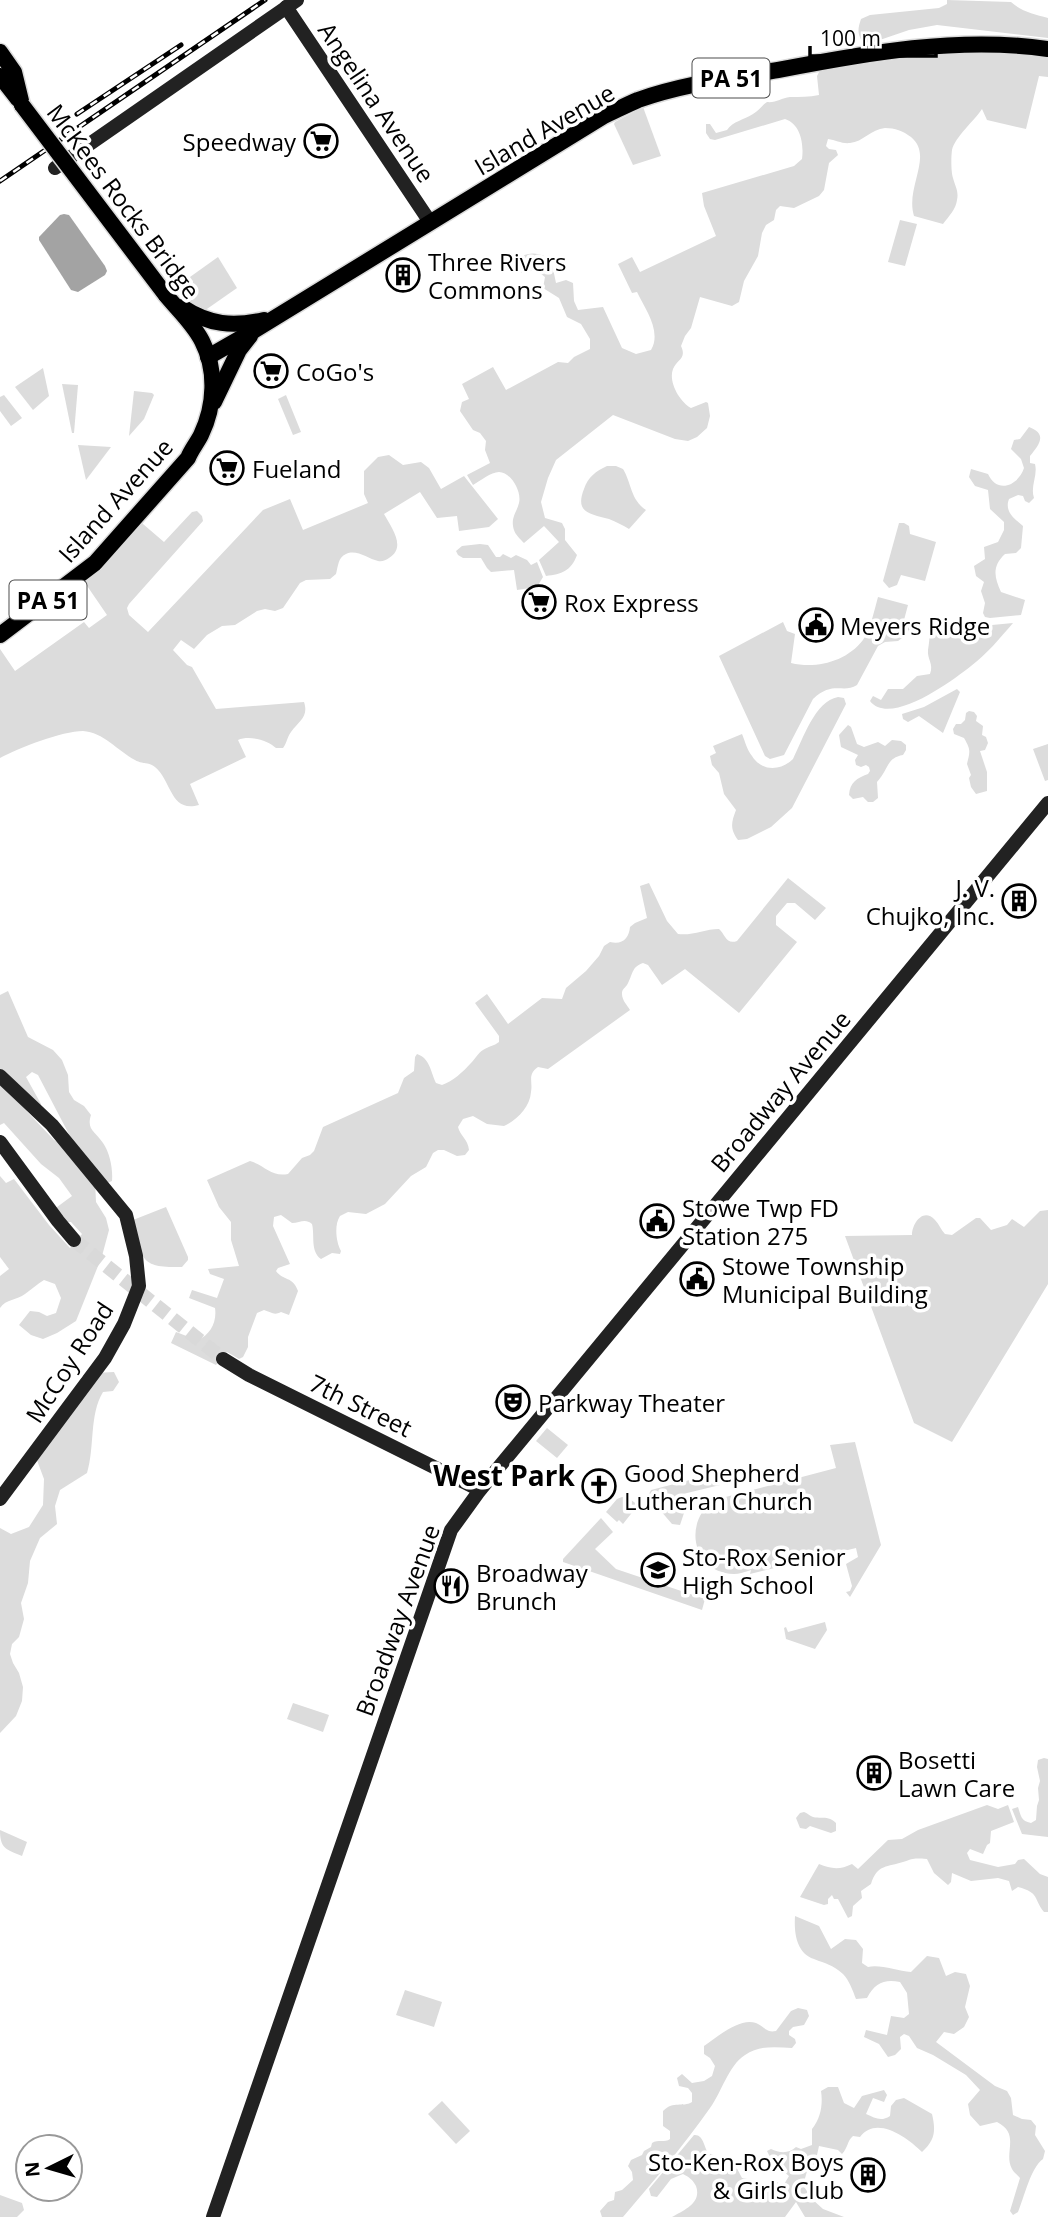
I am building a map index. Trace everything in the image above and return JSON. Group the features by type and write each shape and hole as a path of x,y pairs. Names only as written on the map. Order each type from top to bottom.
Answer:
{"main road":[{"name":"Island Avenue","path":"0,635 95,563 188,458 200,438 209,410 214,384 208,356 255,330 604,116 643,99 728,79 862,55 932,46 1020,45 1048,49"},
{"path":"0,52 14,72 13,97"},
{"name":"McKees Rocks Bridge","path":"0,76 13,97 199,335 208,356"},
{"path":"167,296 196,316 219,324 243,324 276,317"},
{"path":"209,410 239,350 255,330"},
{"name":"Island Avenue","path":"194,444 207,383 211,379"}],"street":[{"path":"55,169 291,4"},
{"name":"Angelina Avenue","path":"291,4 430,222"},
{"name":"Broadway Avenue","path":"214,2217 451,1531 480,1490 1048,803"},
{"name":"McCoy Road","path":"0,1076 52,1125 127,1215 139,1286 105,1358 0,1499"},
{"path":"0,1142 74,1240"},
{"name":"7th Street","path":"223,1359 249,1375 480,1490"}],"shaded area":[{"path":"947,0 1011,2 1024,10 1048,18 1048,38 937,25 909,30 871,43 860,38 858,30 861,19 870,15 939,8 947,4"},
{"path":"1019,48 1048,53 1048,77 1039,76 1026,129 987,120 982,109 961,134 952,150 952,172 957,197 954,209 943,224 914,216 913,194 920,153 911,137 899,130 885,128 855,142 844,143 828,139 826,146 836,150 838,155 829,163 824,190 819,196 794,208 780,206 776,210 774,220 766,225 762,233 758,256 744,281 739,302 732,306 700,297 691,328 681,346 682,356 673,369 672,380 679,396 691,408 708,403 710,416 707,428 688,441 675,439 613,415 556,460 541,502 545,518 562,523 565,540 577,555 565,571 546,576 539,560 559,542 544,526 524,543 517,535 513,522 519,494 508,475 496,472 473,485 467,475 490,463 485,450 486,441 480,433 473,430 460,411 462,402 469,399 462,384 493,367 506,390 558,362 568,363 590,349 590,339 581,324 567,317 559,298 543,288 545,277 536,270 520,273 516,268 519,257 535,254 551,259 556,283 566,280 573,283 574,301 578,310 603,307 622,348 636,354 651,350 655,335 651,320 637,292 632,293 618,264 632,257 640,272 716,236 704,206 702,193 794,166 802,159 802,142 798,130 785,119 715,140 710,139 706,133 706,124 710,124 716,133 727,130 755,113 767,102 819,95 817,76 820,70 930,55"},
{"path":"643,107 661,156 633,165 614,124"},
{"path":"60,215 69,215 107,271 78,292 71,290 39,240"},
{"path":"900,220 917,224 905,266 888,262"},
{"path":"218,257 237,288 204,311 189,301 176,287"},
{"path":"43,368 49,396 33,410 15,387"},
{"path":"62,384 78,385 74,433 72,433"},
{"path":"134,391 154,395 144,419 129,436"},
{"path":"4,395 22,418 11,426 0,411 0,397"},
{"path":"286,395 301,432 293,435 278,399"},
{"path":"1029,427 1040,436 1039,444 1030,456 1030,463 1035,464 1036,468 1034,498 1029,503 1023,496 1018,495 1009,499 1009,511 1023,526 1021,548 1016,553 1005,554 998,563 996,572 1001,592 1025,600 1021,615 985,617 985,603 981,591 984,582 976,576 974,566 985,559 984,547 998,542 1004,530 1004,522 990,509 988,490 975,486 969,477 971,469 988,474 1002,486 1017,479 1024,468 1021,459 1011,449 1014,440 1020,439"},
{"path":"78,445 111,447 86,480"},
{"path":"389,455 403,465 421,462 429,468 441,489 464,476 498,519 489,527 459,531 457,516 437,518 420,492 384,514 397,543 397,548 389,558 379,561 358,553 343,555 336,574 330,579 306,580 300,583 283,608 257,611 235,625 222,626 207,635 194,649 181,640 173,650 192,667 216,709 304,702 304,715 283,748 276,748 258,739 238,740 246,757 190,784 199,805 189,806 177,800 155,767 135,760 104,738 90,732 74,732 53,737 0,758 0,649 15,671 84,622 89,628 107,615 81,577 136,518 164,542 192,512 197,511 203,521 127,608 129,615 148,632 263,510 290,499 303,530 368,503 364,494 364,471 378,457"},
{"path":"607,466 623,469 634,496 646,510 629,529 586,512 581,504 588,481 596,472"},
{"path":"899,523 909,526 910,534 936,542 925,581 901,575 897,585 889,588 883,581"},
{"path":"488,545 496,557 503,554 511,558 516,555 531,565 537,562 543,577 537,587 517,590 514,570 491,572 481,558 463,558 456,551 462,546"},
{"path":"878,597 908,605 904,620 914,623 912,631 898,641 885,642 878,646 857,685 820,693 813,699 784,755 770,759 765,756 719,656 783,622 787,631 795,634 791,663 810,665 839,659 863,640"},
{"path":"1013,623 977,661 936,691 892,709 879,708 870,701 873,696 881,700 888,689 903,689 917,676 930,674 929,631"},
{"path":"957,689 960,692 943,733 919,716 908,722 903,719 902,714 924,707"},
{"path":"844,698 846,704 792,808 771,827 747,839 738,840 732,826 736,810 724,794 719,773 712,765 710,756 716,753 713,746 742,734 749,751 761,765 772,768 783,766 793,759 816,713 830,700"},
{"path":"969,711 974,712 976,721 983,726 982,735 988,743 985,750 980,751 987,772 987,791 976,794 969,778 968,745 964,738 954,734 953,729 956,724 965,720"},
{"path":"848,725 857,744 864,747 878,742 885,746 892,740 906,745 903,755 890,761 877,782 878,798 873,802 868,802 863,797 853,799 849,795 855,781 870,771 866,765 856,765 858,755 841,747 839,735"},
{"path":"1048,744 1048,780 1045,781 1033,749"},
{"path":"788,878 826,908 815,920 795,903 787,903 776,916 776,925 797,942 739,1013 685,969 662,985 648,965 639,965 622,992 630,1010 548,1069 538,1067 531,1076 530,1098 518,1117 504,1126 487,1124 473,1116 463,1119 458,1127 469,1150 465,1155 457,1156 438,1150 433,1153 426,1167 411,1176 385,1204 366,1214 348,1212 340,1216 336,1229 340,1254 332,1253 321,1259 314,1248 312,1224 305,1221 292,1223 281,1215 274,1217 273,1226 290,1264 276,1271 291,1281 298,1291 289,1315 264,1310 257,1313 243,1357 239,1359 227,1352 216,1365 171,1343 176,1332 197,1340 206,1335 212,1327 215,1308 189,1298 192,1290 217,1298 224,1279 210,1274 208,1269 239,1266 231,1240 231,1222 219,1207 207,1180 250,1161 273,1173 288,1174 302,1158 314,1151 323,1127 398,1093 404,1078 414,1071 417,1054 427,1062 436,1083 442,1085 454,1079 481,1051 499,1042 499,1036 475,1003 487,994 508,1024 542,998 562,999 566,988 586,971 604,946 610,942 624,940 630,927 647,918 640,886 649,883 667,921 678,934 719,929 733,942 737,941"},
{"path":"8,991 28,1037 53,1050 62,1060 68,1075 69,1092 91,1115 91,1128 108,1151 112,1181 105,1184 72,1140 38,1075 32,1072 26,1077 41,1104 40,1111 0,1076 0,995"},
{"path":"0,1083 54,1140 74,1152 95,1180 96,1202 106,1218 109,1230 102,1256 76,1321 43,1339 31,1335 19,1325 30,1311 47,1316 56,1313 61,1298 55,1284 44,1280 0,1308 0,1276 9,1269 0,1257 0,1176 6,1183 14,1179 70,1248 82,1234 71,1222 61,1222 53,1210 72,1196 59,1178 41,1164 4,1123 0,1125"},
{"path":"166,1207 188,1257 182,1267 157,1266 150,1263 141,1252 133,1220"},
{"path":"1048,1210 1048,1284 952,1442 914,1423 845,1236 912,1235 916,1222 926,1215 935,1220 945,1234 952,1235 976,1218 980,1218 991,1230 1007,1225 1012,1219 1024,1227 1040,1211"},
{"path":"114,1372 119,1382 113,1391 103,1392 99,1401 87,1473 60,1490 55,1506 57,1524 40,1538 30,1561 28,1583 21,1603 24,1619 10,1654 23,1687 22,1701 16,1716 0,1733 0,1528 11,1534 29,1527 43,1505 44,1479 35,1455 95,1373"},
{"path":"547,1428 568,1445 557,1458 536,1441"},
{"path":"855,1442 881,1545 850,1597 846,1592 850,1591 852,1586 846,1564 858,1557 856,1548 750,1574 751,1570 736,1574 720,1571 709,1565 701,1556 695,1533 704,1510 714,1500 836,1468 830,1445"},
{"path":"717,1473 720,1485 683,1494 686,1507 680,1525 672,1524 654,1503 648,1500 651,1490"},
{"path":"622,1497 627,1497 638,1505 623,1524 606,1512"},
{"path":"601,1518 613,1532 595,1549 616,1569 705,1599 702,1610 563,1562"},
{"path":"825,1622 827,1630 815,1649 786,1639 786,1627 788,1632"},
{"path":"293,1703 329,1715 323,1732 287,1719"},
{"path":"1048,1759 1048,1837 1022,1834 1012,1809 1018,1807 1025,1821 1031,1823 1036,1820 1040,1781 1037,1767 1038,1760"},
{"path":"987,1805 998,1809 1008,1805 1014,1822 991,1831 990,1843 983,1854 970,1849 967,1853 970,1860 998,1867 1015,1864 1024,1859 1040,1874 1048,1877 1048,1912 1044,1912 1030,1891 1018,1887 1012,1891 1009,1881 998,1878 971,1881 952,1873 948,1885 934,1873 927,1859 912,1859 880,1870 871,1884 861,1891 862,1898 853,1906 852,1916 848,1918 838,1899 834,1899 832,1895 828,1904 824,1905 800,1897 819,1864 835,1868 852,1864 858,1869 888,1840 902,1839 918,1830"},
{"path":"804,1812 813,1817 828,1818 836,1823 836,1831 831,1833 810,1826 806,1829 800,1828 796,1818"},
{"path":"0,1830 27,1842 22,1856 5,1848"},
{"path":"795,1916 819,1926 831,1949 845,1939 856,1940 863,1949 862,1963 868,1967 911,1972 927,1956 939,1958 946,1976 955,1972 966,1974 970,1986 965,2007 969,2017 964,2027 954,2034 944,2032 936,2042 995,2086 1007,2091 1011,2098 1013,2115 1031,2120 1036,2126 1035,2135 1045,2151 1043,2159 1031,2176 1018,2212 1013,2215 1010,2211 1020,2178 1010,2163 1008,2132 997,2122 980,2126 970,2115 968,2104 980,2090 966,2075 917,2048 909,2036 904,2034 900,2037 901,2049 888,2057 879,2044 864,2037 866,2030 887,2035 891,2016 904,2018 909,2014 907,1993 900,1982 880,1983 867,1998 856,1999 843,1974 803,1952 796,1935"},
{"path":"405,1990 442,2002 434,2027 396,2015"},
{"path":"798,2008 807,2010 809,2016 804,2025 793,2027 789,2031 796,2043 792,2048 762,2048 739,2060 700,2122 623,2217 602,2217 600,2211 608,2202 614,2200 615,2192 622,2190 633,2180 628,2166 631,2160 642,2155 652,2143 670,2139 670,2131 663,2126 663,2111 674,2105 692,2102 692,2093 688,2088 679,2086 677,2078 682,2074 692,2083 712,2076 715,2066 704,2054 704,2046 743,2023 756,2023 776,2031 791,2011"},
{"path":"828,2087 838,2087 844,2103 854,2108 862,2096 884,2090 887,2095 884,2102 873,2098 866,2114 878,2119 887,2118 896,2100 904,2098 932,2114 934,2125 932,2139 922,2152 900,2135 883,2128 874,2128 860,2137 853,2136 842,2154 838,2150 819,2146 815,2164 808,2168 803,2185 823,2209 844,2217 805,2217 796,2202 785,2217 672,2217 691,2205 696,2197 695,2184 683,2174 671,2179 657,2197 651,2196 649,2189 694,2135 701,2138 708,2153 733,2161 742,2178 748,2179 762,2193 768,2192 773,2183 777,2182 783,2186 789,2176 773,2163 767,2151 771,2149 787,2152 796,2147 801,2149 812,2145 812,2129 821,2111 821,2091"},
{"path":"442,2101 470,2131 456,2144 428,2114"},
{"path":"0,2195 14,2200 14,2203 22,2203 24,2210 17,2217 0,2217"}],"tunnel":[{"path":"74,1240 223,1359"}],"railway":[{"path":"0,181 265,0"},
{"path":"77,114 181,45"}],"place":[{"name":"Speedway","path":"321,141"},
{"name":"Three Rivers Commons","path":"403,275"},
{"name":"CoGo's","path":"271,371"},
{"name":"Fueland","path":"227,468"},
{"name":"Rox Express","path":"539,602"},
{"name":"Meyers Ridge","path":"816,625"},
{"name":"J. V. Chujko, Inc.","path":"1019,901"},
{"name":"Stowe Twp FD Station 275","path":"657,1221"},
{"name":"Stowe Township Municipal Building","path":"697,1279"},
{"name":"Parkway Theater","path":"513,1402"},
{"name":"Good Shepherd Lutheran Church","path":"599,1486"},
{"name":"Sto-Rox Senior High School","path":"658,1570"},
{"name":"Broadway Brunch","path":"451,1586"},
{"name":"Bosetti Lawn Care","path":"874,1773"},
{"name":"Sto-Ken-Rox Boys & Girls Club","path":"868,2175"}],"district":[{"name":"West Park","path":"504,1475"}]}
